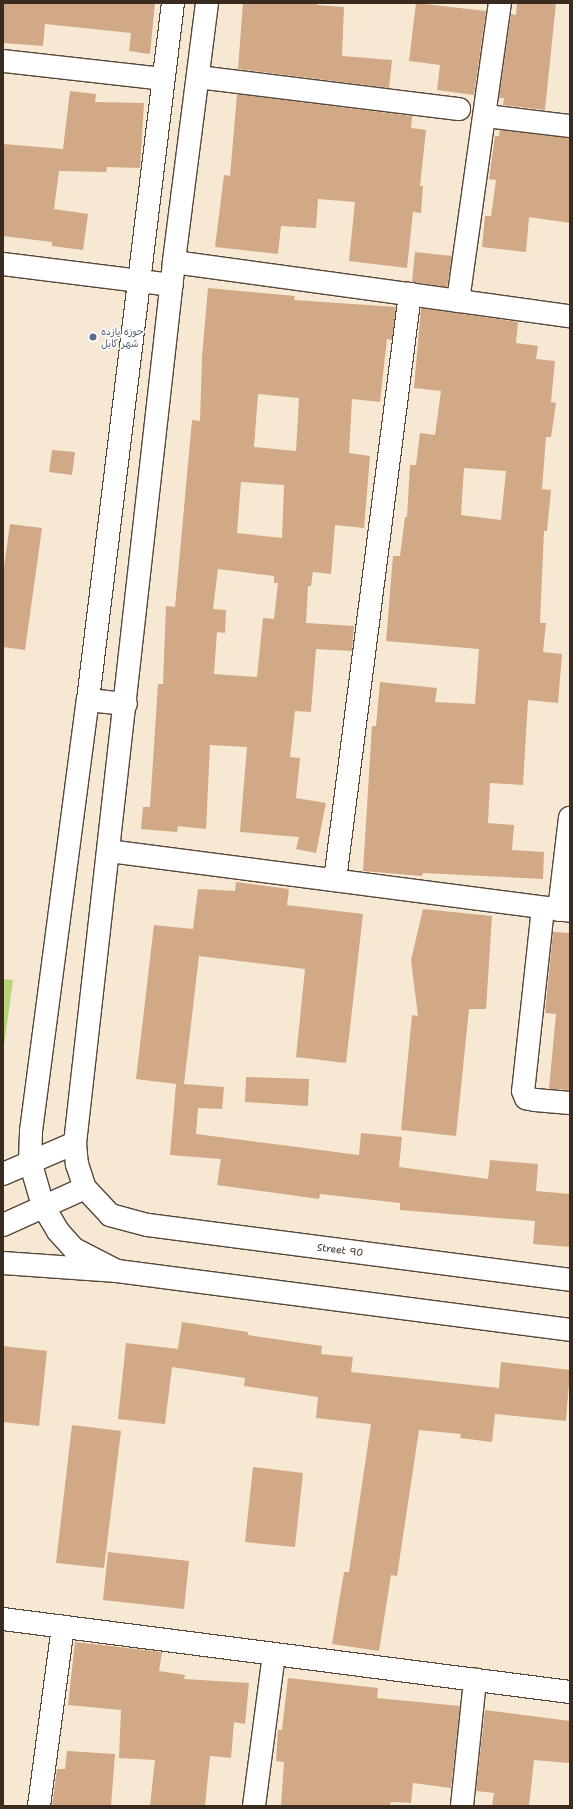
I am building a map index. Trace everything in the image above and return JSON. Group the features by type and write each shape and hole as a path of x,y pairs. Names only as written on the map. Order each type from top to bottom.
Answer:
{"street":[{"path":"117,1271 74,1249 58,1231 43,1206 30,1161 31,1131 88,700 173,3"},
{"path":"3,1225 85,1188 77,1164 75,1143 126,704 174,262 207,3"},
{"path":"458,301 486,116 500,3"},
{"path":"3,61 163,79"},
{"path":"198,77 459,109"},
{"path":"486,116 570,126"},
{"path":"174,262 570,316"},
{"path":"3,264 172,286"},
{"path":"335,880 410,294"},
{"path":"88,700 126,704"},
{"path":"570,818 557,910 523,1091 526,1098 570,1103"},
{"path":"109,851 557,910"},
{"path":"3,1174 30,1161 75,1143"},
{"name":"Street 90","path":"85,1188 110,1215 148,1225 570,1280"},
{"path":"3,1264 117,1271 570,1330"},
{"path":"3,1619 570,1692"},
{"path":"39,1806 63,1627"},
{"path":"254,1806 274,1654"},
{"path":"462,1806 474,1680"}],"green space":[{"path":"3,979 13,980 3,1053"}],"building":[{"path":"3,3 155,3 150,54 129,51 131,33 45,24 43,46 3,43"},
{"path":"243,3 317,3 317,5 344,7 342,56 392,60 389,88 238,69"},
{"path":"416,3 486,11 474,95 437,90 440,65 409,61"},
{"path":"517,3 556,3 545,110 503,105 504,98 499,98 511,14 516,15"},
{"path":"70,91 96,94 95,102 144,103 140,168 107,167 106,172 59,171 54,209 88,214 83,250 52,246 52,242 3,236 3,144 63,149"},
{"path":"237,94 412,116 411,128 426,130 420,186 423,186 421,213 413,212 407,268 349,261 355,202 318,199 316,228 281,226 278,254 215,247 224,175 230,176"},
{"path":"500,130 570,138 570,223 529,217 526,252 482,247 485,216 491,216 496,180 489,179 495,136 499,136"},
{"path":"415,252 452,256 447,287 412,282"},
{"path":"208,288 295,296 294,300 396,307 392,340 387,339 380,402 352,399 349,453 370,456 364,528 335,525 331,574 313,572 311,586 308,586 306,623 354,626 352,651 316,649 311,712 295,711 290,757 300,758 296,798 326,803 316,853 296,849 299,837 240,832 247,747 210,745 206,829 178,826 177,832 141,829 143,807 150,807 158,684 163,684 166,606 175,607 192,420 200,421 202,357","holes":["258,394 299,398 296,451 254,447","241,482 284,485 282,538 237,533","218,569 274,576 274,583 278,583 274,619 263,618 257,677 214,674 217,632 225,633 226,610 213,609"]},
{"path":"421,308 518,322 516,343 538,346 536,359 555,361 551,402 556,403 551,437 546,437 542,489 551,490 547,531 544,531 540,623 546,623 543,652 562,654 558,703 528,700 523,785 490,783 488,823 514,825 512,850 544,852 543,879 423,873 422,876 363,871 372,726 376,726 380,682 437,688 435,702 475,704 479,649 386,641 393,556 400,556 405,517 407,517 410,465 416,465 420,433 435,435 441,391 414,388","holes":["464,468 506,471 501,520 461,515"]},
{"path":"52,450 75,452 72,475 49,472"},
{"path":"10,524 42,528 25,650 3,647 3,574"},
{"path":"236,882 289,889 287,905 363,914 346,1063 296,1057 305,969 199,956 184,1084 224,1087 222,1109 198,1108 196,1134 359,1155 361,1133 402,1137 399,1167 488,1179 490,1160 538,1164 536,1191 570,1194 570,1247 533,1244 535,1221 400,1210 400,1203 320,1194 319,1199 217,1185 221,1159 170,1155 176,1084 136,1079 154,925 193,929 198,889 235,891"},
{"path":"423,909 492,916 486,1009 469,1009 456,1136 401,1130 412,1015 418,1016 411,960"},
{"path":"553,932 570,933 570,1090 549,1089 556,1014 545,1013"},
{"path":"246,1077 309,1079 308,1106 245,1102"},
{"path":"182,1322 248,1332 248,1335 322,1346 321,1354 353,1357 351,1372 499,1388 501,1362 570,1370 566,1421 495,1414 492,1442 460,1438 461,1434 419,1430 397,1576 391,1575 379,1651 332,1644 344,1572 349,1572 371,1424 316,1418 318,1397 244,1386 245,1378 172,1367 165,1424 118,1419 126,1343 178,1349"},
{"path":"3,1346 47,1351 39,1426 3,1422"},
{"path":"72,1425 121,1431 104,1568 56,1563"},
{"path":"253,1467 303,1473 295,1547 245,1542"},
{"path":"108,1552 189,1561 184,1609 103,1600"},
{"path":"75,1642 162,1652 159,1671 185,1675 184,1679 249,1683 245,1724 234,1722 231,1758 210,1756 205,1806 150,1806 155,1760 119,1758 121,1710 68,1705"},
{"path":"288,1678 378,1688 377,1698 460,1706 451,1788 413,1783 411,1803 391,1802 390,1806 281,1806 284,1762 276,1761 278,1730 282,1730"},
{"path":"485,1710 570,1721 569,1763 534,1760 529,1806 492,1806 494,1793 476,1791"},
{"path":"67,1751 115,1754 111,1806 52,1806 57,1769 65,1769"}],"place":[{"name":"حوزه یازده شهر کابل","path":"93,337"}]}
